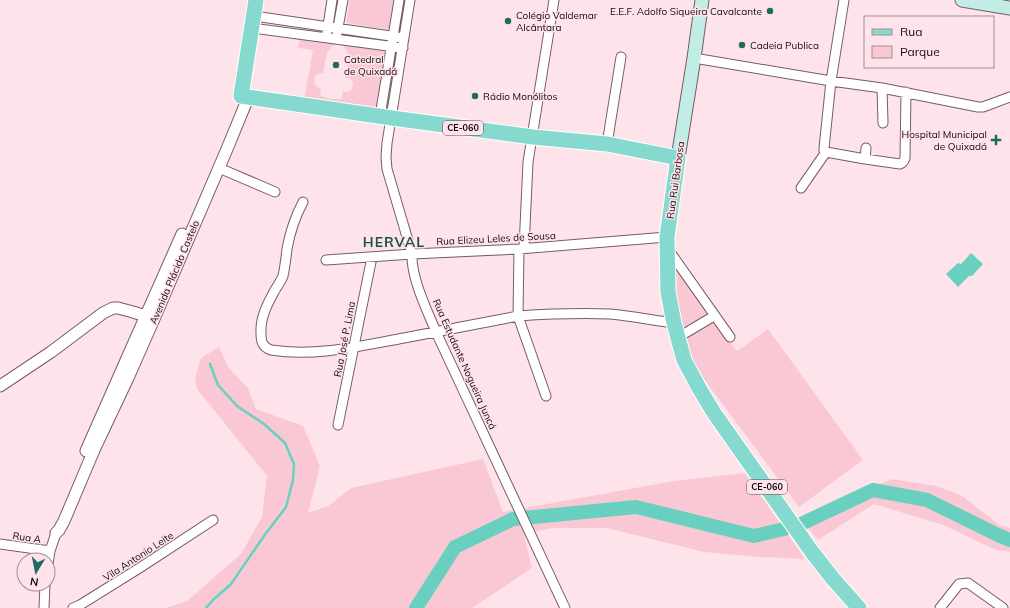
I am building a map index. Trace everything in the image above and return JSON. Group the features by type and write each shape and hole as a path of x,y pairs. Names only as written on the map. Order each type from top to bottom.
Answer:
{"main road":[{"name":"Avenida Plácido Castelo","path":"256,0 257,22"},
{"name":"Avenida Plácido Castelo","path":"244,97 257,22 264,0"},
{"name":"Rua Rui Barbosa","path":"702,0 678,158 667,244 668,292 677,338 684,360 714,413 812,552 859,608"},
{"path":"962,0 988,2 1010,8"},
{"name":"CE-060","path":"244,97 532,137 607,144 678,158"}],"street":[{"path":"326,38 332,0"},
{"path":"337,39 343,0"},
{"path":"386,117 391,47 399,0"},
{"path":"386,117 403,48 410,0"},
{"path":"546,396 518,316 521,249 527,175 554,0"},
{"path":"826,152 824,151 824,148 831,81 844,0"},
{"path":"257,22 328,26 404,38"},
{"path":"257,22 326,38 403,48"},
{"path":"607,144 621,57"},
{"path":"694,58 906,92 978,107 983,107 1010,97"},
{"path":"882,88 883,123"},
{"path":"826,152 900,164 904,161 906,92"},
{"name":"Avenida Plácido Castelo","path":"50,551 56,533 60,530 64,521 102,423 191,224 244,97"},
{"name":"Rua Estudante Nogueira Juncá","path":"386,117 387,169 412,254 412,268 424,304 565,608"},
{"name":"Avenida Plácido Castelo","path":"191,224 219,168 224,148"},
{"path":"865,159 866,148"},
{"path":"801,188 826,152"},
{"path":"219,168 275,192"},
{"path":"303,202 296,216 291,233 282,280 265,308 260,328 260,338 266,348 276,351 297,352 354,347 518,316 569,313 604,314 674,323"},
{"path":"667,244 670,252 730,337"},
{"name":"Rua Elizeu Leles de Sousa","path":"326,260 412,254 667,244"},
{"name":"Rua José P. Lima","path":"338,425 372,257"},
{"path":"0,386 51,352 103,313 113,308 133,312 150,318"},
{"path":"677,338 714,316"},
{"name":"Vila Antonio Leite","path":"73,608 80,606 213,520"},
{"name":"Rua A","path":"0,544 50,551"},
{"path":"940,608 960,584 965,583 1003,608"},
{"path":"44,608 45,592"}],"green space":[{"path":"350,0 396,0 391,30 346,23"},
{"path":"300,38 335,43 327,53 323,74 319,73 315,76 314,83 317,87 321,88 320,95 331,99 342,99 343,91 348,92 352,89 353,83 350,78 345,78 349,56 343,44 386,50 376,111 304,100 313,50 298,48"},
{"path":"671,262 707,314 681,331"},
{"path":"713,320 737,351 768,329 863,460 799,507 701,375 699,377 681,338"},
{"path":"219,347 228,367 248,388 256,409 303,426 320,466 308,513 328,506 351,488 483,459 503,512 674,481 745,473 805,559 704,552 607,528 552,528 524,534 532,568 472,608 166,608 187,601 241,554 262,517 267,476 197,389 195,378 201,358"},
{"path":"892,479 936,486 964,497 999,525 1010,528 1010,552 994,549 943,525 874,504 818,540 800,518"}],"shaded area":[{"path":"971,253 983,264 972,276 969,276 958,287 946,274 958,263 961,264"}],"waterway":[{"path":"206,608 231,584 286,507 293,480 294,464 285,443 264,424 237,406 218,385 210,364"},
{"path":"801,524 873,490 927,500 1010,540"},
{"path":"416,608 455,547 513,519 636,507 754,536 784,529"}],"place":[{"name":"E.E.F. Adolfo Siqueira Cavalcante","path":"770,11"},
{"name":"Colégio Valdemar Alcântara","path":"508,21"},
{"name":"Cadeia Publica","path":"742,45"},
{"name":"Catedral de Quixadá","path":"336,65"},
{"name":"Rádio Monólitos","path":"475,96"},
{"name":"Hospital Municipal de Quixadá","path":"996,140"}],"district":[{"name":"HERVAL","path":"394,242"}]}
